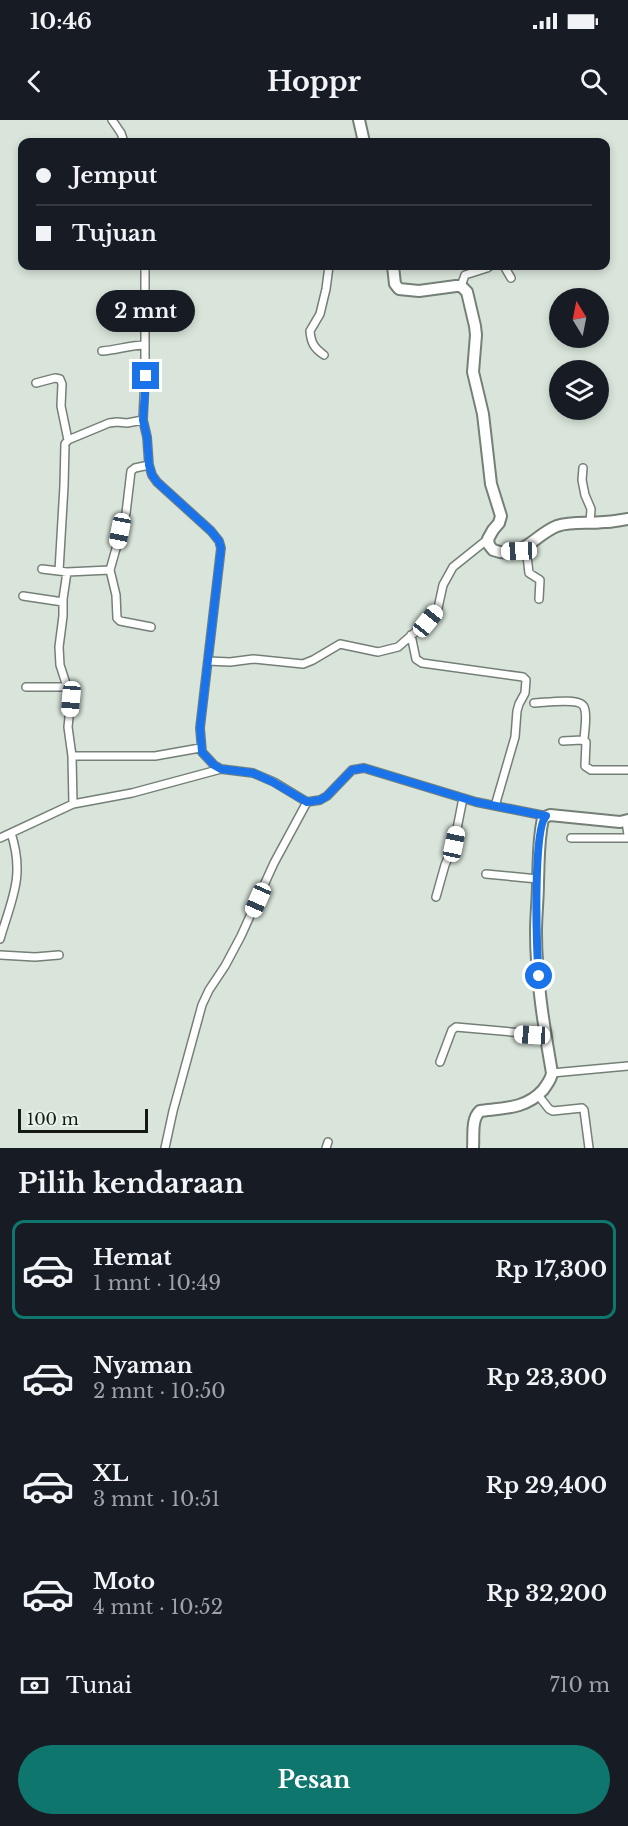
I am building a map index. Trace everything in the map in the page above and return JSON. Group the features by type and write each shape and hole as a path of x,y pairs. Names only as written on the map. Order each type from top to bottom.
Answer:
{"street":[{"path":"112,120 123,138"},
{"path":"361,122 363,138"},
{"path":"146,270 146,376 143,420 149,465 157,482 219,541 221,548 200,728 200,748 207,758 221,769"},
{"path":"324,355 312,344 310,331 320,314 328,270"},
{"path":"393,270 395,284 399,289 419,291 461,286"},
{"path":"461,286 465,274 480,270"},
{"path":"506,270 511,278"},
{"path":"208,661 230,662 253,659 303,664 337,645 378,652 398,647 428,621 438,608 443,585 453,567 488,539 501,516 491,484 483,414 472,366 476,350 476,326 467,292 461,286"},
{"path":"102,351 145,345"},
{"path":"36,383 55,378 60,380 62,384 61,406 68,440"},
{"path":"59,571 65,444 68,440 109,423 143,420"},
{"path":"149,465 135,468 132,471 126,513 110,570 116,595 117,618 120,621 151,627"},
{"path":"583,468 582,480 591,509 590,523"},
{"path":"488,539 489,546 497,551 519,551 555,527 628,519"},
{"path":"526,548 530,573 540,580 539,599"},
{"path":"42,569 67,572 110,570"},
{"path":"67,572 59,656 71,699 68,727 72,756 73,804"},
{"path":"23,596 63,602"},
{"path":"411,635 416,659 422,663 523,677 526,680 525,693 517,711 515,737 495,806"},
{"path":"26,687 67,687"},
{"path":"534,704 571,701 582,703 585,711 585,766 587,768 628,770"},
{"path":"563,741 584,741"},
{"path":"72,756 155,756 200,748"},
{"path":"0,838 73,804 132,793 221,769 253,773 307,802 320,800 327,796 352,770 364,768 495,806 546,816 620,822 627,820 628,836 571,838"},
{"path":"436,897 454,844 463,798"},
{"path":"165,1148 180,1085 206,998 241,936 274,863 307,802"},
{"path":"473,1148 477,1113 516,1107 538,1095 548,1083 552,1073 545,1035 536,931 537,855 543,818 546,816"},
{"path":"0,939 17,882 17,856 11,833"},
{"path":"486,874 538,879"},
{"path":"0,955 35,957 59,955"},
{"path":"440,1062 452,1030 456,1027 545,1035"},
{"path":"552,1073 628,1065"},
{"path":"538,1095 553,1111 582,1107 589,1148"}],"route":[{"path":"146,376 143,420 152,475 211,531 219,541 221,548 200,728 202,752 221,769 253,773 307,802 320,800 327,796 352,770 364,768 476,802 546,816 543,818 537,855 536,931 539,976"}]}
